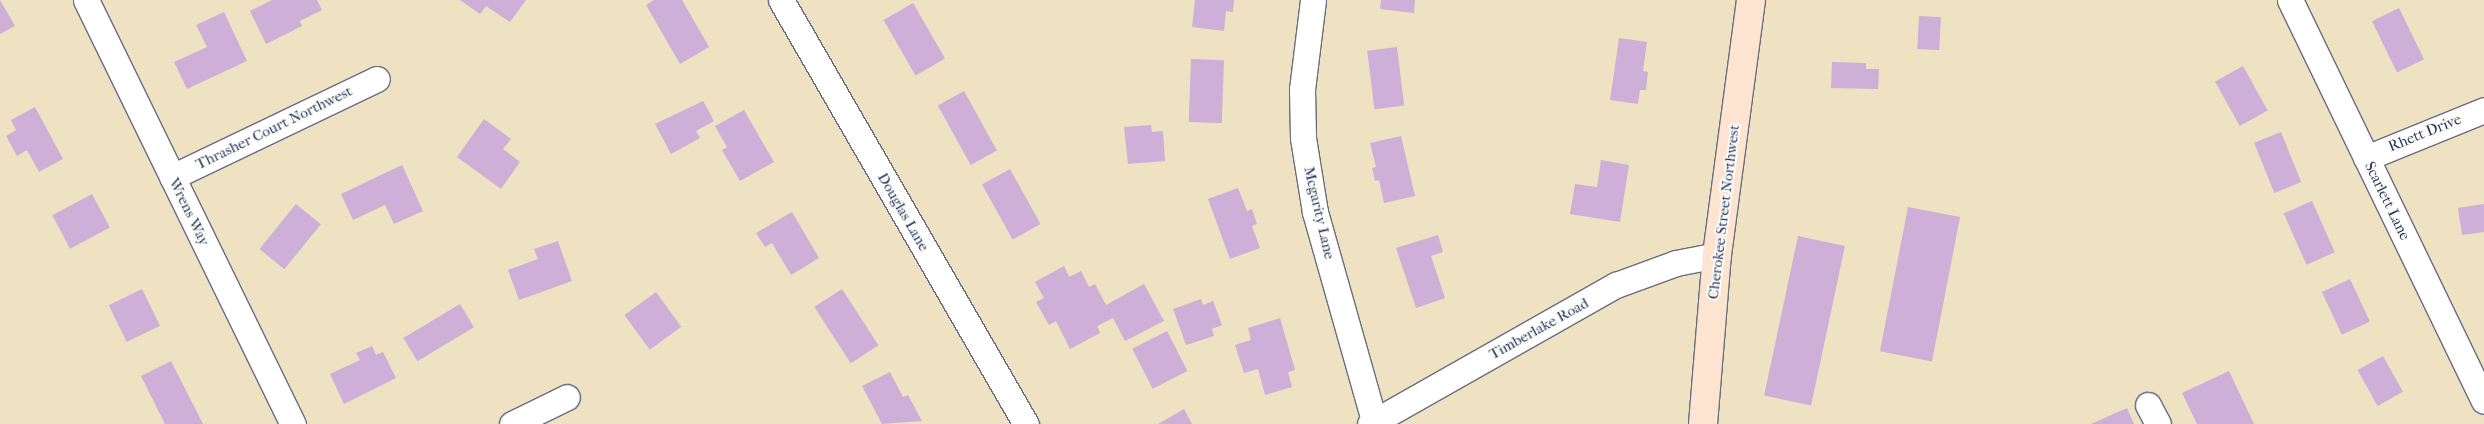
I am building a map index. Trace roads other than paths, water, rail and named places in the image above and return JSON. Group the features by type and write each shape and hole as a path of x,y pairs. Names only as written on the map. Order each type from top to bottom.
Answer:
{"main road":[{"name":"Cherokee Street Northwest","path":"1703,424 1717,256 1751,0"}],"street":[{"name":"Wrens Way","path":"86,0 293,424"},
{"name":"Douglas Lane","path":"781,0 1026,424"},
{"name":"Mcgarity Lane","path":"1312,0 1302,89 1303,138 1315,212 1372,423"},
{"name":"Scarlett Lane","path":"2290,0 2484,402"},
{"name":"Thrasher Court Northwest","path":"172,177 377,79"},
{"name":"Rhett Drive","path":"2366,158 2484,110"},
{"name":"Timberlake Road","path":"1372,423 1616,285 1676,262 1717,256"},
{"path":"512,424 567,397"}]}
